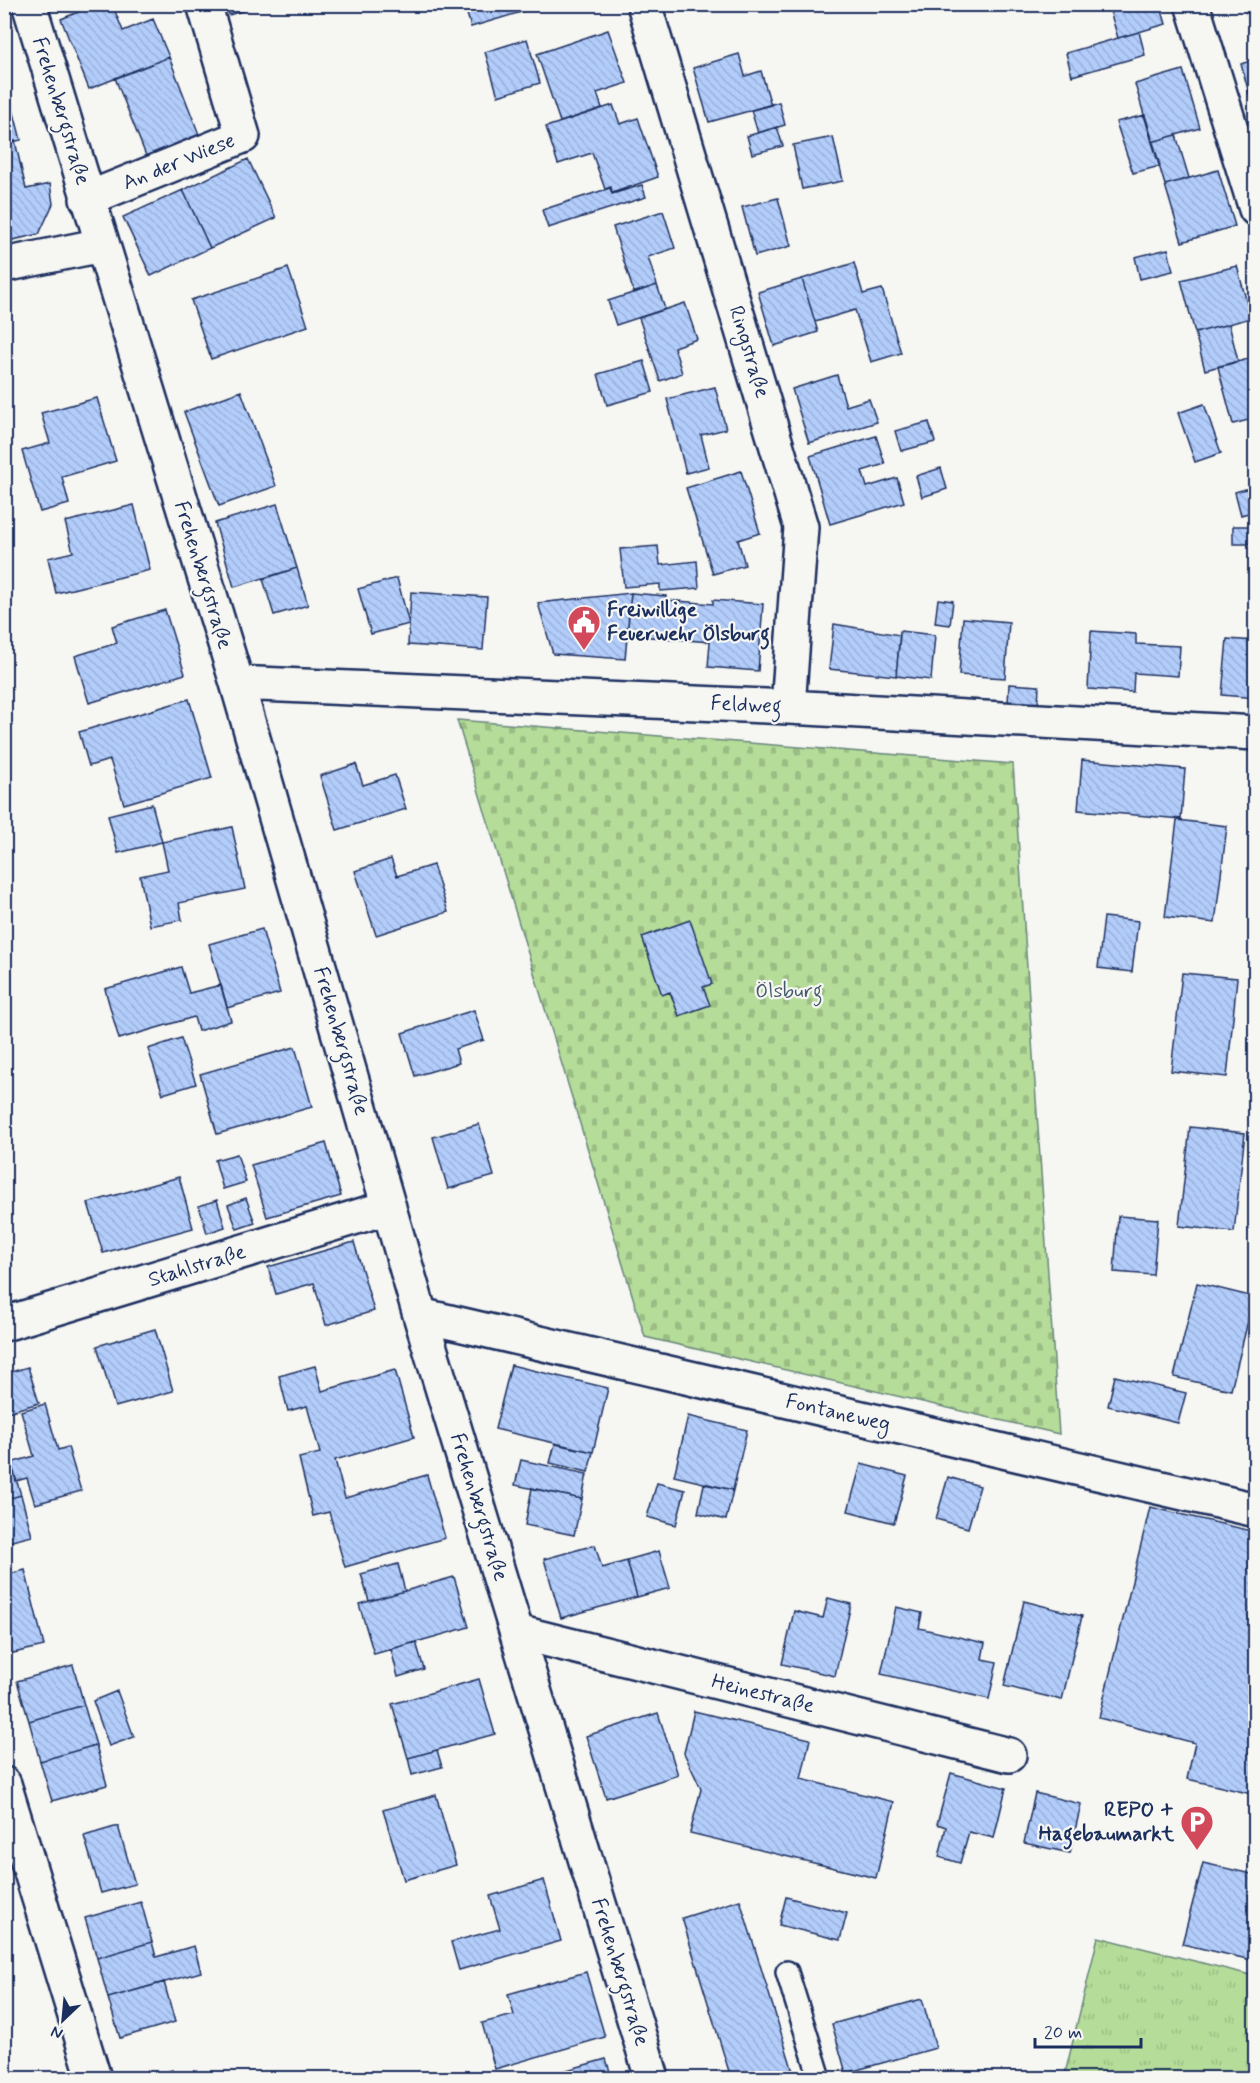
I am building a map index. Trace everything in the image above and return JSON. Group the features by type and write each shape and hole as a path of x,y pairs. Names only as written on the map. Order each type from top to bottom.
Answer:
{"street":[{"name":"Frehenbergstraße","path":"29,4 237,683 420,1315 652,2079"},
{"name":"An der Wiese","path":"87,199 243,136 204,4"},
{"name":"Ringstraße","path":"644,4 801,527 788,707"},
{"path":"1192,4 1256,209"},
{"path":"4,265 102,245"},
{"name":"Feldweg","path":"237,683 788,707 1256,733"},
{"name":"Stahlstraße","path":"4,1324 389,1207"},
{"name":"Fontaneweg","path":"420,1315 1256,1510"},
{"name":"Heinestraße","path":"517,1632 1009,1755"},
{"path":"4,1784 94,2079"}],"lane":[{"path":"787,1972 819,2079"}],"green space":[{"name":"Ölsburg","path":"457,720 1013,764 1059,1434 645,1337"},
{"path":"1098,1937 1255,1976 1255,2078 1064,2078"}],"building":[{"path":"98,4 112,4 123,31 153,19 169,57 89,89 61,19"},
{"path":"225,4 264,4 229,15"},
{"path":"464,4 548,4 471,27"},
{"path":"1108,4 1160,4 1166,24 1118,38"},
{"path":"1244,4 1256,4 1256,25 1251,27"},
{"path":"608,30 627,83 597,93 602,108 560,122 537,54"},
{"path":"1139,32 1145,55 1072,76 1066,53"},
{"path":"527,39 540,83 498,96 485,52"},
{"path":"739,54 745,76 761,71 771,105 709,122 693,68"},
{"path":"169,57 200,137 147,158 115,78"},
{"path":"1256,59 1256,115 1255,115 1241,64"},
{"path":"1183,70 1200,128 1152,142 1135,84"},
{"path":"4,73 14,113 4,116"},
{"path":"779,102 785,125 758,133 751,110"},
{"path":"613,105 620,124 638,118 658,177 612,193 611,187 605,189 592,153 558,164 546,127"},
{"path":"14,113 21,140 4,144 4,116"},
{"path":"1145,115 1160,166 1133,173 1116,122"},
{"path":"777,127 783,146 752,154 747,136"},
{"path":"1176,135 1189,178 1165,185 1152,142"},
{"path":"833,137 843,181 802,189 793,145"},
{"path":"15,141 26,189 50,184 53,204 39,234 4,242 4,144"},
{"path":"248,159 276,218 210,248 183,190"},
{"path":"1218,170 1235,226 1182,242 1165,185"},
{"path":"642,185 646,197 548,228 542,210 610,188 612,194"},
{"path":"183,190 210,248 151,276 123,217"},
{"path":"778,198 791,246 755,256 742,207"},
{"path":"663,211 675,248 648,257 657,285 634,293 613,227"},
{"path":"1168,249 1173,271 1140,279 1135,257"},
{"path":"854,263 863,294 882,289 901,353 871,362 855,310 815,322 802,279"},
{"path":"1237,266 1251,318 1195,333 1181,280"},
{"path":"288,268 308,326 211,359 191,300"},
{"path":"802,279 818,332 774,346 758,292"},
{"path":"657,285 665,309 616,325 608,301"},
{"path":"685,303 697,339 674,347 682,373 660,381 639,318"},
{"path":"1229,324 1238,361 1205,370 1195,333"},
{"path":"1256,357 1256,418 1233,424 1218,367"},
{"path":"644,361 653,392 607,405 598,374"},
{"path":"837,375 846,406 869,399 877,422 809,443 792,389"},
{"path":"715,387 726,429 701,435 709,467 686,473 667,399"},
{"path":"241,391 276,486 219,506 184,412"},
{"path":"97,398 116,461 62,477 69,504 40,512 22,451 50,443 41,413"},
{"path":"1204,404 1221,453 1195,462 1178,413"},
{"path":"929,422 935,442 901,451 895,431"},
{"path":"876,436 885,464 862,471 867,487 897,478 904,502 830,524 810,456"},
{"path":"941,468 947,489 922,497 916,476"},
{"path":"741,471 760,533 738,540 745,565 713,574 686,488"},
{"path":"1256,486 1256,511 1241,515 1235,492"},
{"path":"277,504 297,568 234,587 215,523"},
{"path":"134,505 150,570 56,593 48,558 73,552 65,522"},
{"path":"1233,526 1256,526 1256,544 1233,544"},
{"path":"658,546 660,565 697,561 699,588 660,591 660,584 624,587 620,549"},
{"path":"297,568 308,605 274,615 263,579"},
{"path":"397,578 409,624 371,634 358,589"},
{"path":"411,592 487,597 483,650 408,645"},
{"path":"631,593 625,659 553,654 538,603"},
{"path":"631,593 666,596 666,600 713,604 713,600 763,604 758,671 708,667 710,642 627,635"},
{"path":"938,599 953,601 950,625 935,623"},
{"path":"165,610 185,674 89,703 75,656 117,643 112,626"},
{"path":"963,618 1009,622 1005,678 959,675"},
{"path":"834,624 900,635 896,676 829,669"},
{"path":"900,631 935,635 931,680 896,676"},
{"path":"1091,631 1136,634 1136,644 1180,646 1178,676 1134,673 1133,692 1088,689"},
{"path":"1227,639 1256,641 1256,698 1222,695"},
{"path":"1009,684 1039,686 1038,705 1008,703"},
{"path":"189,699 212,778 124,804 110,760 89,766 79,732"},
{"path":"1082,760 1185,769 1181,819 1078,810"},
{"path":"356,764 363,785 395,775 406,809 337,830 320,776"},
{"path":"152,804 162,842 118,853 108,815"},
{"path":"1177,820 1227,826 1215,923 1165,917"},
{"path":"232,827 245,889 179,903 182,920 150,926 140,876 168,870 162,842"},
{"path":"391,859 397,876 433,865 448,912 376,935 355,871"},
{"path":"1104,917 1138,921 1132,972 1098,968"},
{"path":"690,920 712,984 703,987 710,1005 679,1016 670,992 662,995 642,937"},
{"path":"262,929 280,993 227,1008 209,944"},
{"path":"181,967 189,993 221,985 231,1021 198,1031 194,1017 119,1039 105,989"},
{"path":"1182,973 1237,978 1227,1077 1171,1071"},
{"path":"474,1010 484,1040 455,1049 459,1063 415,1076 402,1033"},
{"path":"181,1038 196,1084 163,1094 148,1049"},
{"path":"295,1047 312,1107 217,1134 200,1074"},
{"path":"479,1124 494,1176 448,1189 433,1137"},
{"path":"1190,1127 1245,1133 1234,1232 1179,1226"},
{"path":"326,1143 341,1196 267,1217 251,1165"},
{"path":"237,1154 246,1182 223,1189 215,1160"},
{"path":"179,1177 193,1228 103,1253 88,1203"},
{"path":"246,1198 255,1223 237,1229 228,1205"},
{"path":"217,1200 225,1227 207,1233 199,1206"},
{"path":"1118,1216 1158,1219 1153,1275 1114,1272"},
{"path":"354,1242 374,1311 326,1325 314,1283 276,1294 268,1267"},
{"path":"1197,1283 1254,1297 1231,1390 1174,1377"},
{"path":"155,1329 173,1391 115,1407 97,1346"},
{"path":"511,1365 608,1388 593,1452 495,1429"},
{"path":"315,1366 322,1391 395,1370 414,1437 335,1460 345,1498 427,1475 445,1538 345,1567 329,1512 313,1516 299,1458 320,1453 307,1406 288,1411 279,1376"},
{"path":"28,1367 39,1403 4,1413 4,1374"},
{"path":"1115,1376 1186,1393 1178,1423 1108,1406"},
{"path":"45,1404 58,1450 68,1447 81,1491 35,1504 27,1478 16,1481 11,1463 34,1456 21,1411"},
{"path":"688,1416 747,1430 733,1490 674,1476"},
{"path":"555,1444 593,1452 588,1472 550,1463"},
{"path":"9,1456 21,1495 4,1500 4,1457"},
{"path":"521,1460 587,1474 582,1499 515,1485"},
{"path":"861,1464 907,1476 894,1523 848,1511"},
{"path":"948,1477 980,1486 968,1528 936,1519"},
{"path":"657,1483 685,1490 676,1525 647,1517"},
{"path":"704,1484 733,1490 726,1520 698,1513"},
{"path":"532,1488 582,1499 574,1535 525,1525"},
{"path":"21,1495 32,1536 4,1543 4,1500"},
{"path":"1150,1507 1256,1532 1256,1795 1187,1779 1195,1743 1099,1718"},
{"path":"595,1545 602,1568 627,1561 637,1597 561,1618 544,1559"},
{"path":"659,1551 670,1588 637,1597 627,1560"},
{"path":"398,1564 405,1591 369,1601 361,1574"},
{"path":"25,1570 44,1646 9,1654 4,1637 4,1575"},
{"path":"454,1577 469,1627 374,1654 359,1604"},
{"path":"828,1598 851,1604 835,1676 782,1664 794,1611 823,1618"},
{"path":"1024,1601 1082,1616 1062,1700 1004,1686"},
{"path":"896,1607 922,1613 919,1628 985,1643 982,1659 997,1662 989,1699 881,1674"},
{"path":"416,1642 424,1669 398,1677 391,1649"},
{"path":"73,1665 84,1705 29,1721 17,1681"},
{"path":"479,1679 495,1734 408,1758 392,1704"},
{"path":"117,1691 134,1737 109,1746 93,1701"},
{"path":"84,1705 96,1745 40,1761 29,1721"},
{"path":"694,1711 810,1739 801,1779 894,1802 876,1878 690,1833 701,1789 684,1753"},
{"path":"658,1713 678,1775 606,1798 586,1736"},
{"path":"96,1745 107,1785 52,1801 40,1761"},
{"path":"437,1750 442,1767 412,1775 408,1758"},
{"path":"951,1773 1006,1788 994,1838 969,1832 960,1863 939,1857 946,1827 937,1824"},
{"path":"1035,1793 1081,1804 1070,1853 1024,1843"},
{"path":"436,1795 456,1865 404,1880 383,1810"},
{"path":"118,1826 135,1884 101,1893 84,1836"},
{"path":"1203,1863 1256,1875 1256,1961 1182,1944"},
{"path":"544,1880 561,1941 459,1970 451,1942 500,1929 490,1896"},
{"path":"786,1897 847,1913 840,1940 779,1925"},
{"path":"740,1900 795,2078 731,2078 682,1918"},
{"path":"141,1902 152,1942 97,1958 85,1918"},
{"path":"152,1942 156,1957 194,1946 201,1972 108,1998 97,1958"},
{"path":"586,1972 605,2037 495,2069 482,2023 514,2015 508,1994"},
{"path":"164,1982 175,2022 120,2038 108,1998"},
{"path":"922,1999 936,2048 846,2073 832,2024"},
{"path":"606,2059 612,2078 550,2078 549,2075"},
{"path":"172,2070 174,2078 147,2078"}],"place":[{"name":"Freiwillige Feuerwehr Ölsburg","path":"584,651"},
{"name":"REPO + Hagebaumarkt","path":"1197,1851"}]}
